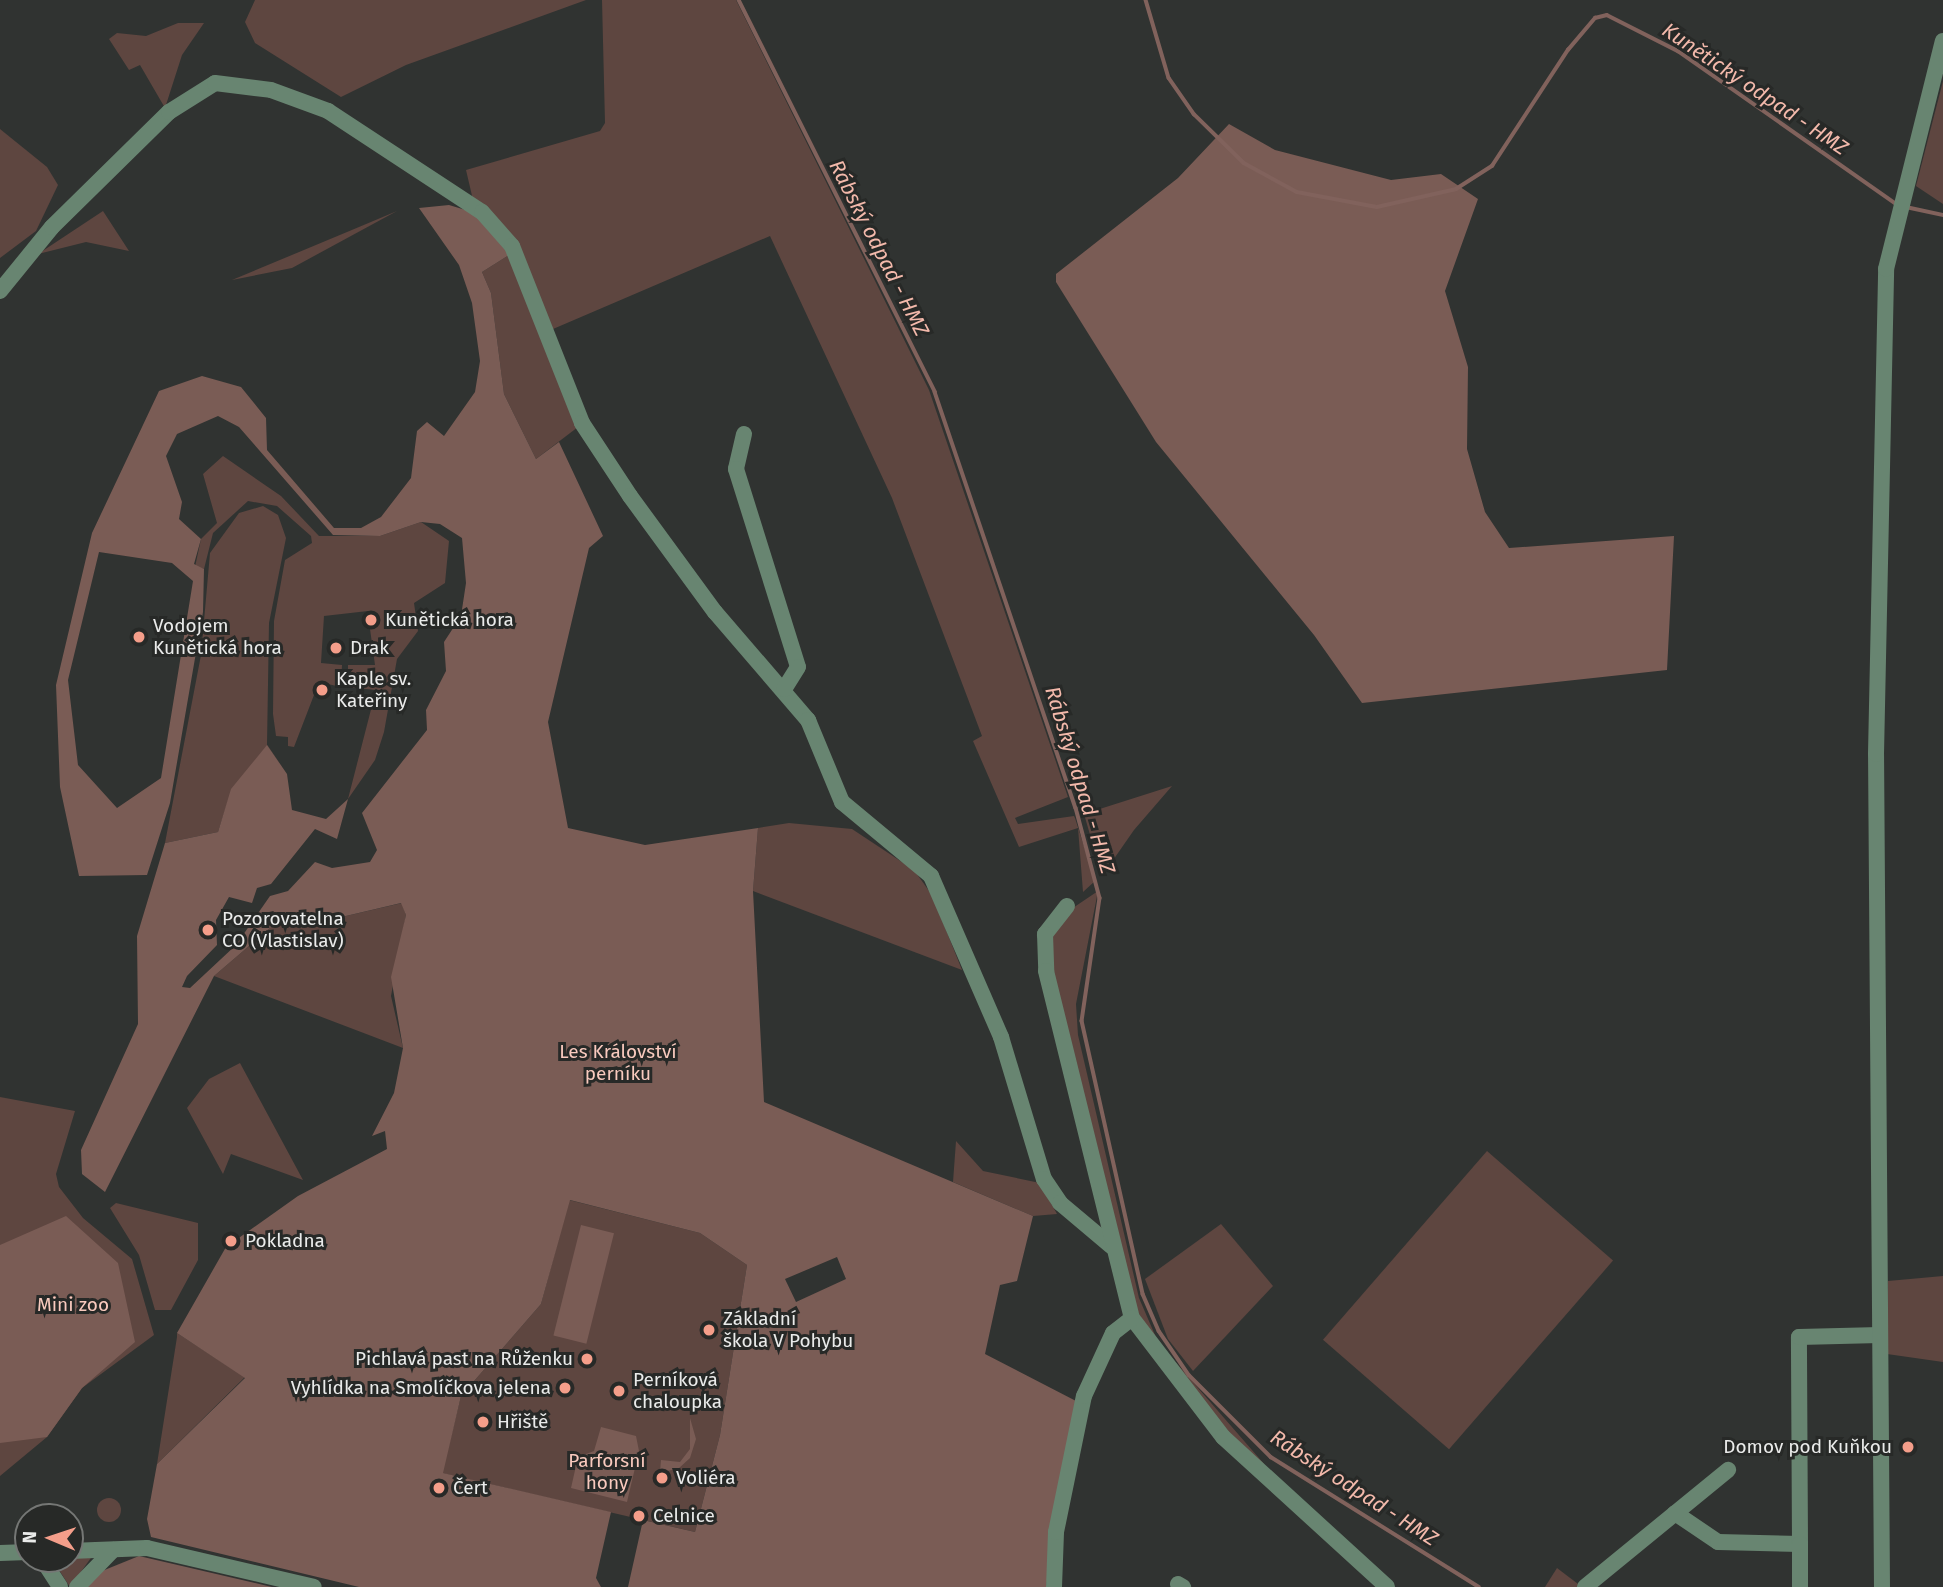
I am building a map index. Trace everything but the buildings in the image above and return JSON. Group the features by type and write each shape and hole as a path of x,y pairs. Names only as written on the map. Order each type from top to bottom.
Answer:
{"street":[{"path":"1882,1587 1876,754 1886,269 1898,203 1943,41"},
{"path":"0,291 71,208 203,86 237,82 328,111 482,212 512,247 582,423 691,582 810,724 842,802 920,862 937,887 1001,1037 1044,1179 1060,1203 1111,1246"},
{"path":"744,434 736,469 798,667 784,690"},
{"path":"1067,906 1047,928 1044,957 1111,1246 1132,1318 1223,1437 1387,1587"},
{"path":"1054,1587 1056,1532 1084,1396 1113,1333 1132,1318"},
{"path":"1800,1587 1799,1336 1880,1335"},
{"path":"1585,1587 1728,1470"},
{"path":"1675,1513 1718,1542 1800,1544"},
{"path":"84,1551 146,1548 314,1587"},
{"path":"76,1587 113,1550"}],"green space":[{"path":"255,0 586,0 406,65 341,97 255,43 245,22"},
{"path":"602,0 736,0 929,390 1068,797 1015,818 1018,824 1074,816 1075,818 1095,881 1083,892 1078,828 1019,847 973,741 982,736 892,498 770,236 553,329 473,200 466,170 600,131 605,123"},
{"path":"178,23 204,23 182,55 165,108 140,65 129,70 109,39 117,33 146,36"},
{"path":"1943,81 1943,204 1916,186"},
{"path":"1229,124 1275,150 1391,180 1441,174 1478,199 1445,291 1468,367 1467,449 1485,512 1509,548 1674,536 1667,670 1362,703 1314,635 1156,442 1056,282 1056,274 1178,178"},
{"path":"0,129 47,167 58,185 36,231 0,258"},
{"name":"Les Království perníku","path":"449,205 479,214 509,255 482,272 491,293 504,394 536,459 559,442 603,536 589,548 548,722 568,828 645,845 758,828 753,891 764,1102 1033,1216 1017,1281 1000,1285 985,1354 1076,1401 1046,1587 628,1587 643,1520 695,1532 720,1435 747,1265 700,1233 570,1200 541,1304 461,1396 443,1473 611,1512 596,1578 601,1587 359,1587 151,1537 147,1519 157,1464 245,1378 177,1333 226,1247 298,1196 387,1149 385,1131 372,1136 394,1093 403,1048 391,977 406,915 401,903 333,919 284,916 214,976 105,1192 82,1174 81,1150 138,1024 137,936 165,843 218,832 231,789 267,745 287,774 292,810 326,819 348,799 337,839 315,829 271,884 257,888 252,903 229,897 216,920 217,945 187,976 182,987 190,988 236,945 270,896 288,891 315,862 332,868 370,862 377,850 362,813 427,730 426,710 446,671 444,642 461,616 466,583 462,538 440,524 421,522 380,536 333,535 239,427 218,416 177,434 166,456 182,502 179,519 201,539 194,564 204,569 203,612 170,803 147,875 79,876 60,787 56,685 92,533 159,391 202,376 241,387 266,418 267,450 334,528 361,528 381,517 411,478 417,431 427,422 444,436 475,392 480,361 472,303 459,265 419,208","holes":["99,552 172,563 193,581 161,778 117,808 78,765 68,680","837,1257 846,1279 796,1302 785,1279"]},
{"path":"103,211 129,251 86,242 38,254"},
{"path":"397,211 292,268 232,280 359,227"},
{"path":"509,255 578,427 536,459 504,394 491,293 482,272"},
{"path":"223,456 281,496 319,536 380,536 421,522 449,541 445,583 414,603 418,631 397,659 384,732 375,760 348,799 376,690 348,687 348,665 375,665 370,629 377,618 368,611 324,616 321,663 342,665 341,687 319,682 294,747 288,746 288,737 276,736 273,714 274,621 285,560 312,543 311,536 277,506 248,501 213,533 204,569 195,567 201,539 217,523 203,474"},
{"path":"263,506 278,515 286,538 269,623 268,746 228,801 218,832 165,843 201,655 210,553 239,513"},
{"path":"1172,786 1134,830 1102,876 1084,814"},
{"path":"789,823 852,829 914,870 932,895 962,970 753,891 758,828"},
{"path":"1098,891 1076,1004 1078,1035 1139,1298 1158,1342 1265,1465 1233,1442 1161,1357 1134,1304 1049,971 1051,933 1061,916"},
{"path":"402,903 406,915 391,996 403,1048 214,976 284,916 333,919"},
{"path":"240,1063 303,1180 231,1154 223,1174 187,1108 209,1079"},
{"name":"Mini zoo","path":"0,1097 75,1111 56,1174 59,1187 83,1218 132,1259 154,1335 82,1388 47,1437 0,1476"},
{"path":"956,1141 983,1171 1040,1183 1057,1214 1033,1216 953,1182"},
{"path":"1487,1151 1613,1261 1449,1449 1323,1340"},
{"path":"569,1200 700,1233 747,1265 720,1435 695,1532 442,1473 461,1396 541,1304"},
{"path":"116,1203 198,1223 198,1260 171,1310 155,1310 139,1255 110,1208"},
{"name":"Mini zoo","path":"66,1216 118,1263 135,1342 82,1388 47,1437 0,1443 0,1245"},
{"path":"1221,1224 1273,1286 1193,1371 1168,1339 1145,1279"},
{"path":"581,1225 614,1233 586,1344 553,1336"},
{"path":"1943,1276 1943,1362 1887,1354 1888,1281"},
{"path":"177,1333 245,1377 157,1464 177,1337"},
{"path":"690,1418 696,1439 690,1458 678,1469 660,1472 661,1460 680,1462 690,1449"},
{"name":"Parforsní hony","path":"601,1427 636,1436 639,1451 627,1502 571,1488 578,1457 594,1451"},
{"path":"109,1498 117,1502 121,1510 117,1518 109,1522 101,1518 97,1510 101,1502"},
{"path":"93,1555 84,1568 84,1557"},
{"path":"139,1556 272,1587 84,1587 102,1571"},
{"path":"1557,1568 1582,1587 1545,1587"},
{"path":"61,1573 80,1573 70,1587"}],"waterway":[{"name":"Rábský odpad - HMZ","path":"739,0 935,392 1076,808 1100,898 1082,1021 1143,1294 1159,1331 1189,1375 1271,1457 1479,1587"},
{"name":"Kunětický odpad - HMZ","path":"1146,0 1169,78 1194,114 1244,163 1297,192 1377,207 1456,189 1492,166 1568,50 1595,18 1607,15 1678,51 1898,205"},
{"name":"Kunětický odpad - HMZ","path":"1906,207 1943,215"}],"place":[{"name":"Kunětická hora","path":"371,620"},
{"name":"Vodojem Kunětická hora","path":"139,637"},
{"name":"Drak","path":"336,648"},
{"name":"Kaple sv. Kateřiny","path":"322,690"},
{"name":"Pozorovatelna CO (Vlastislav)","path":"208,930"},
{"name":"Pokladna","path":"231,1241"},
{"name":"Základní škola V Pohybu","path":"709,1330"},
{"name":"Pichlavá past na Růženku","path":"587,1359"},
{"name":"Vyhlídka na Smolíčkova jelena","path":"565,1388"},
{"name":"Perníková chaloupka","path":"619,1391"},
{"name":"Hřiště","path":"483,1422"},
{"name":"Domov pod Kuňkou","path":"1908,1447"},
{"name":"Voliéra","path":"662,1478"},
{"name":"Čert","path":"439,1488"},
{"name":"Celnice","path":"639,1516"}]}
